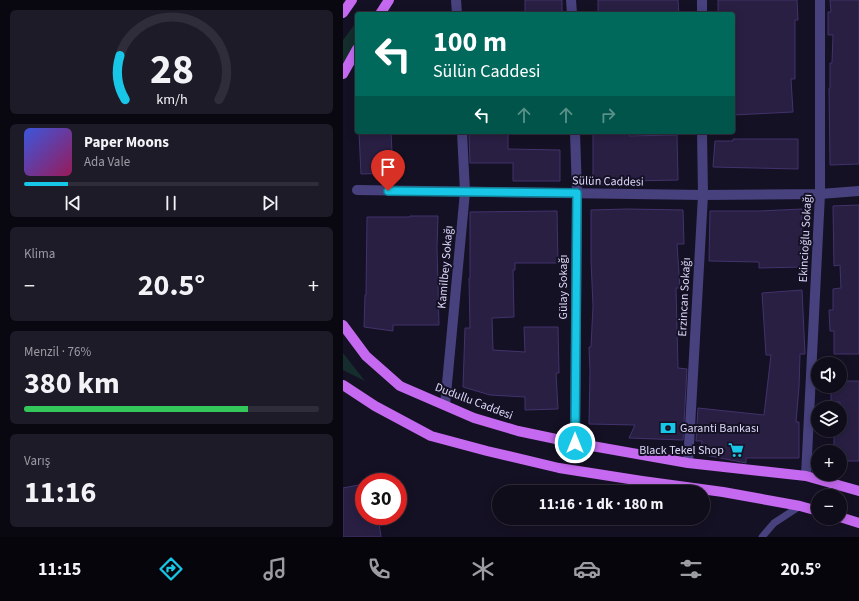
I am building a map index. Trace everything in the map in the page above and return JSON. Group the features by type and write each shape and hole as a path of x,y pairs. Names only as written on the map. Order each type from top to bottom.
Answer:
{"main road":[{"path":"343,13 353,0"},
{"path":"380,12 389,0"},
{"path":"343,74 355,53"},
{"name":"Dudullu Caddesi","path":"343,325 366,356 400,386 474,418 518,431 575,443 688,462 806,476 859,492"},
{"path":"343,385 375,406 431,436 487,451 559,468 723,492 811,509"},
{"path":"847,519 859,523"}],"street":[{"path":"456,0 457,12"},
{"path":"571,0 572,12"},
{"path":"702,0 702,12"},
{"name":"Ekincioğlu Sokağı","path":"806,476 820,194 820,0"},
{"name":"Kamilbey Sokağı","path":"445,405 465,192 462,134"},
{"name":"Gülay Sokağı","path":"575,134 577,193 575,443"},
{"name":"Erzincan Sokağı","path":"688,462 703,195 703,134"},
{"name":"Sülün Caddesi","path":"357,190 703,195 820,194 859,191"}],"lane":[{"path":"762,537 774,523 800,506"}],"green space":[{"path":"355,24 355,43 343,64 343,40"},
{"path":"343,353 365,381 343,370"}],"building":[{"path":"525,0 562,0 562,12 525,12"},
{"path":"598,0 678,0 679,12 598,12"},
{"path":"718,0 797,0 798,20 795,20 795,79 791,79 793,112 735,115 735,12 718,12"},
{"path":"830,0 859,0 859,164 830,165 829,88 833,35 828,35 828,12 831,12"},
{"path":"359,134 391,134 393,173 361,174"},
{"path":"469,134 508,134 508,149 560,150 560,181 513,181 513,163 470,163"},
{"path":"593,134 629,134 629,136 677,135 678,180 629,181 629,185 593,185"},
{"path":"733,139 798,139 798,169 713,167 715,141 733,141"},
{"path":"859,205 859,354 834,354 834,331 830,331 829,310 833,310 833,289 841,288 840,265 834,266 833,206"},
{"path":"802,209 802,267 759,268 759,262 709,261 710,211"},
{"path":"591,210 683,210 684,244 677,244 680,288 676,288 678,368 687,369 683,440 629,438 635,425 589,424 589,347 591,347 593,306"},
{"path":"557,211 558,263 515,263 515,270 513,270 514,317 492,318 493,350 525,352 524,327 558,327 559,373 556,373 558,409 525,410 525,397 490,395 463,387 465,328 470,328 470,212"},
{"path":"438,216 437,247 439,325 393,325 393,331 364,327 367,217"},
{"path":"802,290 805,354 800,354 796,422 799,422 799,458 746,458 746,463 700,454 702,441 696,441 698,408 764,415 771,355 766,355 762,293"},
{"path":"847,381 859,381 859,461 847,461 847,445 834,445 834,437 847,437 847,401 831,401 831,393 847,393"},
{"path":"355,486 355,525 379,525 381,537 343,537 343,488"}],"place":[{"name":"Garanti Bankası","path":"668,428"},
{"name":"Black Tekel Shop","path":"736,450"}],"route":[{"path":"388,191 577,193 575,443"}]}
